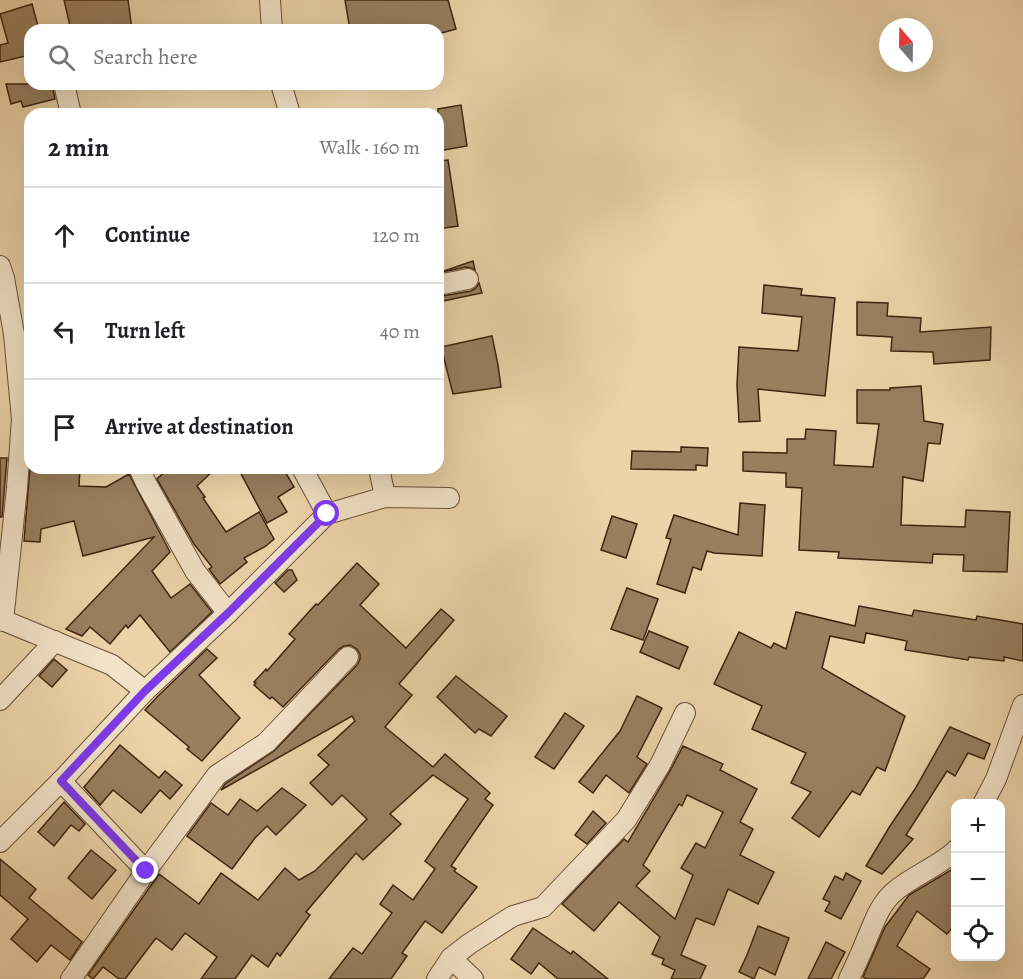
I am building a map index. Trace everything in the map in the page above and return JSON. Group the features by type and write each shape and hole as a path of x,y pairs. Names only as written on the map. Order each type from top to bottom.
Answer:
{"street":[{"path":"270,0 272,24"},
{"path":"65,90 70,108"},
{"path":"283,90 288,108"},
{"path":"0,266 14,334 22,419 17,488 1,620 112,665 145,691"},
{"path":"444,284 468,279"},
{"path":"142,474 195,571 228,613"},
{"path":"305,474 327,514"},
{"path":"380,474 385,497"},
{"path":"0,842 145,691 228,613 327,514 385,497 448,498"},
{"path":"0,700 55,641"},
{"path":"71,979 146,871 217,775 266,743 348,657"},
{"path":"986,799 996,779 1023,705"},
{"path":"437,979 451,958 469,944 513,916 543,907 626,820 660,765 686,713"},
{"path":"61,781 146,871"},
{"path":"849,979 876,917 891,895 908,881 952,853"},
{"path":"451,958 473,979"}],"building":[{"path":"64,0 128,0 131,24 70,24"},
{"path":"345,0 448,0 456,29 444,32 444,24 349,24"},
{"path":"32,4 37,24 24,24 24,56 0,62 0,45 8,43 0,14"},
{"path":"6,84 24,84 24,90 53,90 55,99 23,107 21,101 11,104"},
{"path":"461,105 467,146 444,150 444,108"},
{"path":"444,160 448,160 458,226 444,228"},
{"path":"473,261 475,270 466,267 444,271"},
{"path":"479,283 482,293 444,301 444,296 476,288"},
{"path":"764,285 802,289 801,295 835,298 825,396 758,389 760,421 739,422 737,385 739,347 798,351 802,317 762,313"},
{"path":"857,302 888,303 887,316 921,318 920,332 991,327 990,360 934,364 933,352 891,351 892,337 857,335"},
{"path":"492,336 501,387 453,394 444,359 444,346"},
{"path":"921,386 924,421 943,424 940,444 928,443 923,481 903,477 901,525 965,527 966,510 1010,512 1007,572 963,571 964,555 933,554 932,563 838,558 839,552 799,550 802,488 786,487 786,473 743,471 743,452 787,453 787,439 805,439 806,429 836,431 834,465 873,467 879,424 857,423 857,390 890,390 890,388"},
{"path":"681,447 708,448 707,466 696,465 696,470 631,469 632,451 681,452"},
{"path":"0,458 7,458 2,517 0,517"},
{"path":"30,474 80,474 79,486 106,487 129,474 170,552 152,571 171,598 190,584 212,612 170,652 140,615 128,628 126,625 110,644 90,627 82,636 66,629 154,537 83,556 74,521 41,529 40,542 24,541"},
{"path":"162,474 210,474 197,486 226,532 259,512 274,539 244,558 247,562 220,584 209,569 212,567 194,544 157,479"},
{"path":"241,474 286,474 294,487 278,497 287,512 267,523"},
{"path":"740,503 765,505 762,556 707,551 701,570 693,567 685,593 657,584 671,539 666,538 674,515 738,535"},
{"path":"612,516 637,524 626,558 601,550"},
{"path":"357,563 379,584 360,605 406,648 441,609 454,620 399,684 412,695 385,727 433,767 445,754 490,793 485,799 493,805 451,866 456,869 454,871 477,887 442,933 425,921 402,953 407,956 391,979 329,979 353,948 362,954 392,913 380,904 393,885 413,900 435,869 425,861 468,799 433,775 390,814 401,824 363,860 356,853 306,912 310,915 280,956 277,953 268,967 252,955 235,979 201,979 217,957 185,933 172,950 156,938 125,979 119,979 103,967 93,979 88,975 159,874 199,904 221,873 258,900 285,868 299,880 315,871 367,819 342,795 332,805 310,783 329,765 318,755 355,721 352,716 221,790 225,784 274,751 357,665 360,654 357,649 350,645 344,646 283,707 254,685 256,683 254,682 266,669 267,671 295,639 289,634"},
{"path":"288,570 292,570 297,580 284,592 275,583"},
{"path":"627,588 658,599 643,640 611,629"},
{"path":"859,606 912,616 914,610 976,620 977,616 1023,624 1023,661 1004,657 1004,661 969,657 968,660 905,650 907,641 866,633 864,643 830,636 822,668 905,716 885,771 877,767 860,795 852,791 819,837 792,818 811,792 791,783 806,753 752,729 762,706 714,684 739,632 771,648 774,643 786,649 796,612 855,626"},
{"path":"649,631 688,647 679,669 640,652"},
{"path":"207,649 217,658 199,675 240,718 202,761 145,710"},
{"path":"54,659 67,670 52,687 39,676"},
{"path":"456,676 507,716 491,736 479,729 475,733 437,697"},
{"path":"637,696 662,708 637,757 647,764 629,793 606,775 593,793 579,782 620,731"},
{"path":"565,713 584,726 554,769 535,757"},
{"path":"950,727 990,744 984,759 968,753 955,776 947,771 906,835 913,839 882,874 866,866 915,789"},
{"path":"120,745 159,778 165,771 182,785 170,799 160,790 141,813 113,790 100,805 84,787"},
{"path":"683,746 723,764 720,770 757,789 740,822 753,829 740,855 774,872 758,904 728,889 714,925 696,918 681,955 706,966 700,979 671,979 675,970 662,964 664,959 652,954 660,937 619,902 594,931 562,904 624,839 628,842","holes":["687,795 723,812 705,848 696,843 681,868 693,875 675,919 636,886 650,871 643,865 679,804 682,806"]},
{"path":"282,788 306,805 276,835 267,826 232,869 187,836 211,803 228,815 240,799 257,811"},
{"path":"64,802 85,824 79,831 71,825 54,846 38,832"},
{"path":"593,811 606,823 587,844 575,835"},
{"path":"91,850 116,870 92,899 68,878"},
{"path":"0,859 36,889 29,898 82,942 70,960 51,945 37,962 11,939 28,919 0,895"},
{"path":"951,870 951,929 947,934 917,911 897,946 930,969 923,979 867,979 863,977 885,927 909,895"},
{"path":"846,873 861,881 841,919 825,911 830,902 823,899 835,876 843,880"},
{"path":"758,926 789,938 775,975 759,967 754,979 739,972"},
{"path":"533,928 571,954 573,951 608,979 558,979 539,963 531,974 511,959"},
{"path":"826,942 845,952 831,979 808,979"}],"route":[{"path":"146,871 61,781 145,691 228,613 327,514"}]}
